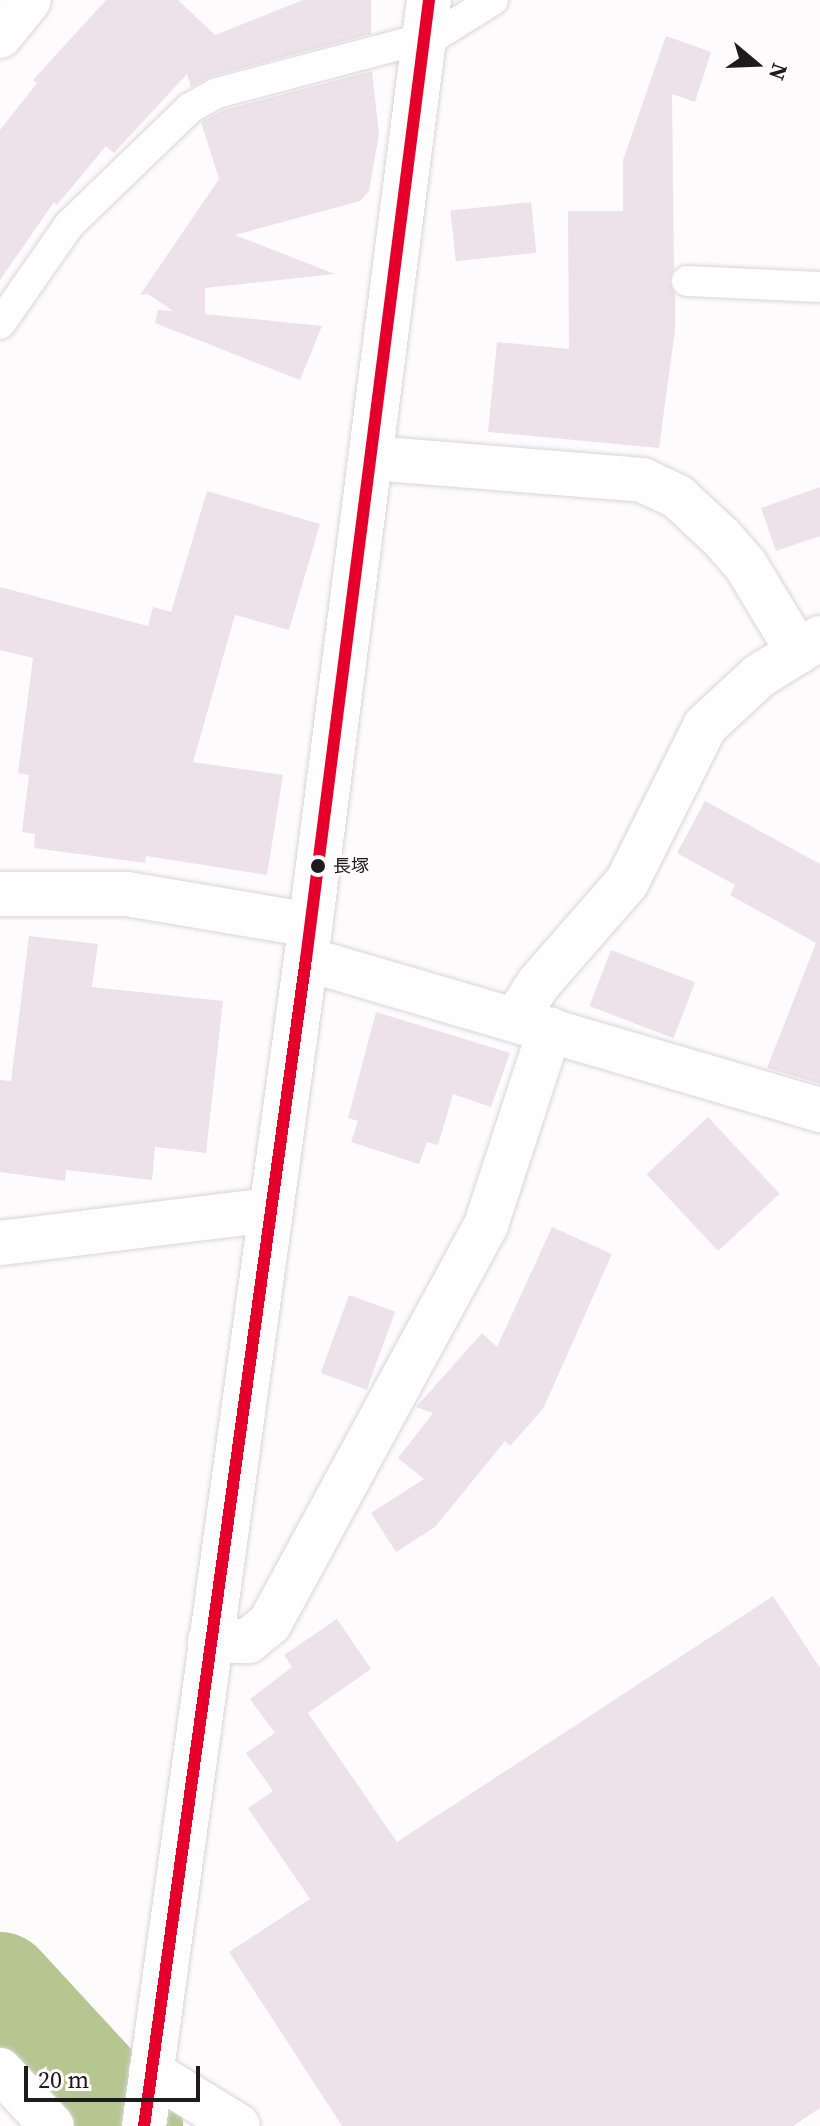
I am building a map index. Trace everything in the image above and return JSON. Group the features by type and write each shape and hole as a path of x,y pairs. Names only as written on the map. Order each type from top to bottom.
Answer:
{"street":[{"path":"0,36 29,0"},
{"path":"238,2126 147,2102 308,942 427,19"},
{"path":"210,1640 248,1641 270,1623 486,1225 533,1024 539,983 627,882 705,726 759,676 809,645 722,538 678,497 642,480 371,458"},
{"path":"0,894 127,894 308,942 533,1024 820,1110"},
{"path":"0,1243 269,1210"},
{"path":"0,2070 52,2126"}],"lane":[{"path":"0,324 69,225 190,108 217,93 427,19 493,0"},
{"path":"687,281 820,287"}],"building":[{"path":"106,0 178,0 215,35 303,0 371,0 371,34 212,76 191,87 187,74 114,153 106,146 57,205 54,202 0,280 0,130 37,83 33,80"},
{"path":"666,36 711,52 695,102 672,94 674,269 669,281 675,293 675,330 659,448 488,432 497,342 569,349 568,211 623,211 623,160"},
{"path":"372,71 379,134 369,191 360,201 235,235 335,274 205,288 205,314 322,326 300,380 155,323 158,310 173,311 148,294 140,295 219,179 201,122 224,110"},
{"path":"531,202 536,253 456,261 450,210"},
{"path":"820,487 820,536 776,551 761,508"},
{"path":"207,491 320,524 289,630 235,615 193,762 283,775 267,875 146,856 145,863 34,848 35,834 22,832 29,775 18,773 33,658 0,650 0,587 148,626 153,607 171,612"},
{"path":"705,801 820,864 820,1084 767,1068 816,943 730,895 735,885 677,853"},
{"path":"29,936 98,944 92,987 223,1001 206,1153 155,1147 152,1180 66,1170 65,1181 0,1172 0,1080 11,1081"},
{"path":"611,950 695,982 674,1038 589,1006"},
{"path":"376,1012 510,1053 491,1107 453,1094 438,1145 427,1142 419,1164 351,1142 358,1121 348,1118"},
{"path":"708,1117 780,1194 718,1251 647,1174"},
{"path":"552,1227 612,1254 543,1409 510,1446 505,1441 435,1527 396,1552 371,1513 424,1479 398,1458 433,1413 416,1407 482,1333 497,1347"},
{"path":"349,1295 395,1312 367,1390 321,1373"},
{"path":"773,1596 820,1668 820,2108 793,2126 342,2126 229,1952 310,1899 248,1808 273,1791 246,1753 275,1733 250,1699 292,1667 284,1655 337,1619 371,1669 308,1713 397,1842"}],"waterway":[{"path":"0,1985 130,2126"}],"transit line":[{"path":"144,2126 306,959 429,0"}],"place":[{"name":"長塚","path":"318,866"}]}
